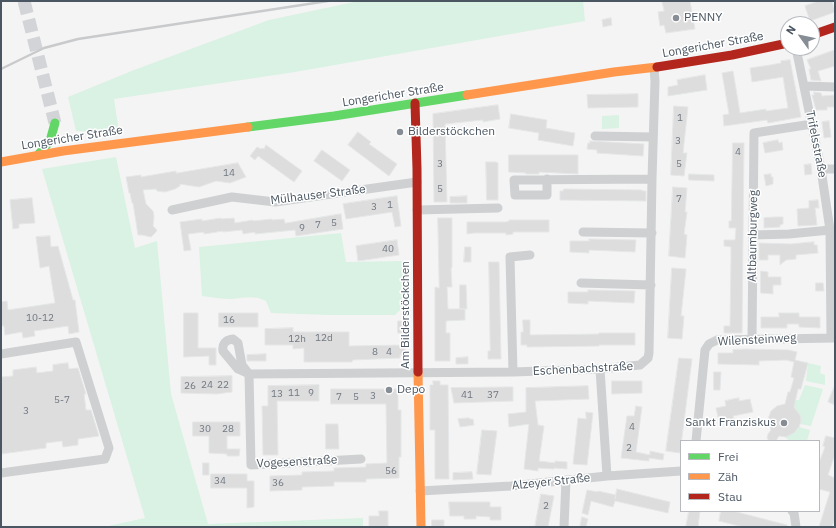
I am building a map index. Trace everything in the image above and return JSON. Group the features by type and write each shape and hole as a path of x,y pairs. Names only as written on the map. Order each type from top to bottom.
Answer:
{"street":[{"path":"820,32 835,27"},
{"name":"Longericher Straße","path":"1,162 63,150 307,120 614,72 654,68 732,55 780,45"},
{"name":"Trifelsstraße","path":"798,56 821,169 833,248 833,338"},
{"name":"Eschenbachstraße","path":"418,373 600,369 640,365 648,358 651,285 654,68"},
{"path":"804,86 835,87"},
{"name":"Am Bilderstöckchen","path":"415,103 421,527"},
{"path":"38,155 48,145 54,134 55,123 63,150"},
{"name":"Altbaumburgweg","path":"752,339 754,133 812,124"},
{"path":"595,136 653,137"},
{"path":"821,169 835,169"},
{"path":"548,179 652,179"},
{"name":"Mülhauser Straße","path":"172,210 232,197 275,202 417,182"},
{"path":"417,210 498,208"},
{"path":"753,235 789,234 830,230"},
{"path":"583,232 652,234"},
{"path":"513,372 510,257 530,255"},
{"path":"580,283 651,285"},
{"name":"Wilensteinweg","path":"696,440 705,350 709,344 717,340 833,338"},
{"path":"1,354 76,342 109,448 105,459 1,473"},
{"path":"600,369 607,476"},
{"name":"Vogesenstraße","path":"360,459 251,465 250,374 418,373"},
{"name":"Alzeyer Straße","path":"420,491 511,486 607,476 680,471"},
{"path":"564,527 566,480"},
{"path":"793,512 796,527"}],"green space":[{"path":"359,1 583,1 585,21 295,72 114,99 119,132 76,131 68,97 134,70 269,20"},
{"path":"619,115 619,128 602,129 602,116"},
{"path":"116,157 135,248 157,241 171,394 208,524 363,518 363,527 104,527 145,518 42,169"},
{"path":"341,233 346,262 405,261 402,308 395,315 271,313 266,301 258,298 249,297 228,299 202,296 199,247"},
{"path":"808,363 821,366 820,373 825,375 825,385 806,381"},
{"path":"805,385 823,389 811,426 800,424 800,415 790,402 795,403 796,400 799,400"},
{"path":"799,427 810,430 807,440 790,440 785,437 794,433"}],"building":[{"name":"PENNY","path":"662,1 690,1 695,29 666,33 664,25 660,26 658,12 664,11"},
{"path":"819,1 832,1 835,12 820,17 820,16 808,16 805,6"},
{"path":"611,18 612,25 603,27 602,20"},
{"path":"835,50 835,66 818,71 821,81 811,80 809,69 811,69 807,60"},
{"path":"790,60 801,117 768,123 767,120 724,126 723,115 729,114 722,73 733,71 740,113 766,109 766,111 788,108 783,77 752,82 750,68"},
{"path":"705,75 707,90 668,96 668,87 678,85 677,80"},
{"path":"814,92 821,93 822,96 835,95 835,107 827,107 827,110 816,110 812,95 814,95"},
{"path":"638,94 638,107 588,108 587,95"},
{"path":"498,105 500,119 483,122 483,120 445,124 447,202 434,202 433,114"},
{"path":"674,106 688,107 683,153 687,153 684,176 671,175"},
{"path":"511,114 547,120 546,128 575,133 573,146 538,140 539,133 509,128"},
{"path":"829,121 831,137 824,138 822,122"},
{"path":"358,132 371,142 369,144 397,164 389,176 348,145"},
{"path":"778,140 779,143 782,142 783,150 765,153 763,143"},
{"path":"590,141 644,144 643,156 597,153 597,150 587,149"},
{"path":"733,143 744,143 742,333 724,333 724,326 730,326 731,247 724,246 724,240 735,240 736,228 729,228 729,221 731,221"},
{"path":"266,145 302,171 294,182 258,156 255,160 250,156 257,147 264,149"},
{"path":"322,150 350,170 342,181 314,161"},
{"path":"509,155 578,155 578,174 539,172 539,174 526,174 509,172"},
{"path":"486,162 498,163 498,200 487,200"},
{"path":"238,163 246,177 230,183 216,181 199,187 180,184 180,186 175,189 165,192 157,191 156,189 143,190 146,204 153,211 153,226 157,230 151,237 138,235 133,203 129,193 126,177 141,175 141,177 176,171 176,173"},
{"path":"811,164 812,174 805,175 804,165"},
{"path":"689,174 714,175 714,181 689,180"},
{"path":"771,174 771,177 773,177 773,184 766,186 764,175"},
{"path":"673,187 687,188 685,212 687,212 684,234 687,235 685,258 669,256"},
{"path":"564,189 642,190 646,191 646,201 560,200 560,191 563,191"},
{"path":"397,196 401,226 395,227 392,212 346,219 343,204"},
{"path":"467,196 467,203 450,203 450,197"},
{"path":"32,198 35,223 19,224 19,228 13,229 10,200"},
{"path":"818,200 819,208 815,208 817,225 798,226 797,209 809,208 809,201"},
{"path":"341,214 343,229 296,236 295,230 255,234 255,232 243,234 242,230 188,234 191,250 184,251 180,222 202,219 202,221 221,218 234,218 235,223 253,220 284,219 285,223"},
{"path":"783,217 783,224 780,225 780,227 764,228 764,218"},
{"path":"438,218 452,218 452,287 447,287 448,309 465,309 465,320 446,321 446,333 450,333 450,361 435,361 435,287 439,288"},
{"path":"509,220 549,220 549,232 513,232 513,234 506,235 506,233 467,234 467,222 506,222"},
{"path":"50,236 51,247 58,246 73,300 75,300 79,332 69,334 68,326 34,331 35,336 23,338 22,332 5,335 4,326 1,326 1,302 7,301 8,310 55,303 49,266 40,268 36,237"},
{"path":"589,239 636,240 635,252 589,250 589,253 570,252 570,241 589,241"},
{"path":"397,240 399,255 358,261 356,246"},
{"path":"814,242 814,245 817,245 818,253 796,255 796,259 786,260 780,265 780,255 768,255 768,260 759,260 759,243 791,244"},
{"path":"465,247 471,247 471,262 464,262"},
{"path":"489,262 499,262 501,359 488,359 488,351 490,351"},
{"path":"672,268 686,269 681,316 684,316 682,339 668,338"},
{"path":"761,271 768,272 768,277 781,277 781,285 773,285 773,294 761,293"},
{"path":"816,283 823,283 824,291 816,291"},
{"path":"460,285 466,285 467,309 460,309"},
{"path":"588,290 635,291 634,303 588,301 588,304 568,303 568,292 588,292"},
{"path":"184,313 198,313 198,348 216,348 216,365 209,365 209,356 184,357"},
{"path":"219,313 258,313 258,327 219,327"},
{"path":"779,313 799,313 799,317 820,317 820,328 799,327 799,324 787,324 787,328 761,328 761,317 779,317"},
{"path":"523,320 530,320 530,335 635,333 635,345 527,347 527,345 521,345"},
{"path":"398,321 405,321 405,333 398,333"},
{"path":"293,328 293,332 349,332 349,346 405,345 405,355 400,355 400,358 353,360 352,362 304,362 304,348 293,349 293,345 265,345 265,329"},
{"path":"733,350 789,350 797,352 795,360 808,363 801,389 798,389 794,407 800,415 801,421 799,427 794,433 786,437 779,436 777,440 768,440 767,438 771,430 768,419 771,411 777,406 785,404 788,392 790,392 794,378 791,377 794,362 786,360 759,361 759,365 718,364 718,353 733,353"},
{"path":"266,354 266,361 247,361 247,355"},
{"path":"468,357 468,364 456,364 456,358"},
{"path":"679,358 692,359 682,440 680,440 680,453 666,451"},
{"path":"68,363 69,369 78,368 86,394 84,394 86,410 91,410 99,436 78,439 78,445 63,447 62,441 46,443 46,448 1,454 1,377 13,376 13,370 36,367 37,373 53,371 53,365"},
{"path":"714,372 721,372 720,390 714,390"},
{"path":"232,376 232,392 217,394 181,393 181,377"},
{"path":"433,381 440,381 440,385 448,385 449,479 435,479 435,430 430,430 430,385 433,385"},
{"path":"612,381 642,381 642,393 612,394"},
{"path":"319,385 319,401 277,401 278,455 263,455 262,406 268,406 268,386"},
{"path":"835,385 835,405 828,402"},
{"path":"588,386 589,399 535,401 538,425 544,426 539,461 555,463 555,461 567,462 567,469 538,468 538,471 524,469 529,424 509,427 508,414 526,412 526,388"},
{"path":"513,387 513,401 454,403 451,388"},
{"path":"331,389 398,389 398,410 401,410 401,457 399,457 399,478 366,479 366,482 334,482 334,486 302,487 302,490 270,491 270,476 302,475 302,472 334,471 334,468 366,467 366,464 387,463 386,404 331,404"},
{"path":"739,398 739,401 750,399 753,412 733,416 735,423 726,425 724,416 718,417 716,408 726,406 725,401"},
{"path":"636,406 642,407 636,452 650,455 650,451 664,454 663,460 649,458 649,461 621,458 627,416 634,416"},
{"path":"586,412 593,413 587,465 573,464 578,418 586,419"},
{"path":"458,419 473,419 474,425 460,427"},
{"path":"193,422 240,422 240,436 227,436 227,449 240,449 239,456 209,453 209,436 193,436"},
{"path":"326,424 338,424 339,449 326,449"},
{"path":"482,430 497,431 491,475 477,474"},
{"path":"826,436 835,438 835,454 828,475 835,478 835,518 832,527 819,527 830,492 820,489 820,460 825,447 823,446"},
{"path":"203,463 209,463 209,475 203,475"},
{"path":"472,472 473,479 453,480 453,473"},
{"path":"211,474 247,474 247,481 254,481 254,507 247,508 247,488 211,488"},
{"path":"617,489 670,502 668,513 615,501 613,507 591,501 588,515 582,513 587,490 616,495"},
{"path":"541,494 554,496 548,527 535,527"},
{"path":"449,502 490,502 490,507 501,507 501,520 490,520 490,517 476,516 476,519 464,519 464,516 450,516"},
{"path":"379,511 388,511 388,527 369,527 369,516 379,516"},
{"path":"689,512 700,512 698,527 686,527"},
{"path":"721,512 737,512 787,525 787,527 743,527 719,521"},
{"path":"582,517 588,519 586,527 580,527"},
{"path":"432,520 444,520 444,527 432,527"}],"tunnel":[{"path":"24,1 55,123"}],"railway":[{"path":"1,69 44,48 78,39 328,1"}],"traffic: fast":[{"path":"248,127 334,116 467,95"},
{"path":"38,155 50,141 55,123"}],"traffic: slow":[{"path":"467,95 614,72 657,67"},
{"path":"1,162 63,151 248,127"},
{"path":"418,372 421,527"}],"traffic: jam":[{"path":"820,32 835,27"},
{"path":"657,67 732,55 780,45"},
{"path":"415,103 417,169 418,372"}],"place":[{"name":"PENNY","path":"676,18"},
{"name":"Bilderstöckchen","path":"400,132"},
{"name":"Depo","path":"389,390"},
{"name":"Sankt Franziskus","path":"784,423"}]}
